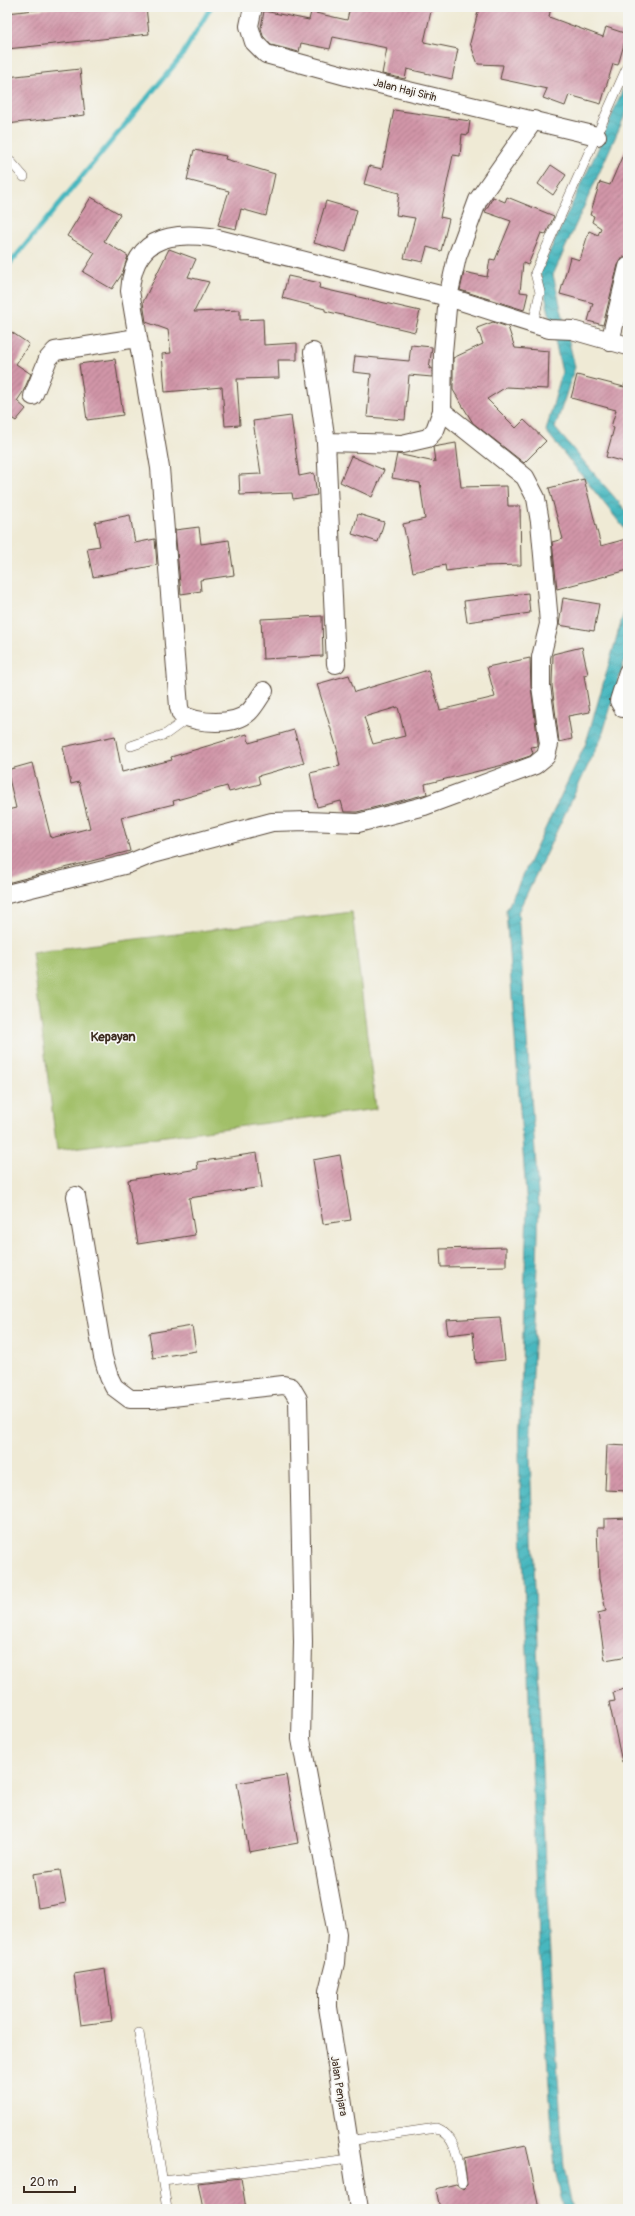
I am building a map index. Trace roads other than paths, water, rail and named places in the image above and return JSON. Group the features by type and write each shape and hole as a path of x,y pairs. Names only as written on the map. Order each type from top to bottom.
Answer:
{"street":[{"name":"Jalan Haji Sirih","path":"253,7 249,26 254,42 266,54 350,77 597,136"},
{"path":"326,442 402,444 428,438 435,430 442,411 443,353 448,296 457,257 478,200 534,120"},
{"path":"264,691 250,711 240,718 228,721 188,718 181,714 179,707 160,468 130,291 131,275 136,261 146,249 160,239 176,235 210,237 448,296 541,327 572,330 628,346"},
{"path":"610,342 628,267"},
{"path":"33,396 48,359 55,351 138,338"},
{"path":"314,352 326,442 336,664"},
{"path":"7,894 128,864 152,854 272,822 307,821 358,823 416,808 529,768 536,765 546,756 549,744 541,686 541,663 549,624 540,522 536,498 525,477 442,411"},
{"path":"628,672 619,701 623,708 628,708"},
{"name":"Jalan Penjara","path":"76,1196 103,1357 109,1377 122,1394 130,1399 154,1399 283,1385 291,1387 298,1399 303,1642 301,1739 337,1934 336,1963 328,1991 328,2007 359,2209"}],"lane":[{"path":"541,327 540,292 535,273 628,65"},
{"path":"7,161 11,162 24,177"},
{"path":"131,746 166,734 188,718"},
{"path":"139,2033 167,2209"},
{"path":"163,2181 349,2150 436,2128 446,2132 452,2140 462,2183"}],"water":[{"path":"628,77 628,109 553,275 575,367 555,428 628,513 628,533 546,431 562,372 540,272 597,151"},
{"path":"628,598 628,649 602,736 518,912 539,1208 530,1456 549,1938 564,2169 573,2209 564,2209 555,2171 539,1939 519,1457 527,1209 506,911 586,743"}],"waterway":[{"path":"7,267 181,57 211,7"}],"district":[{"name":"Kepayan","path":"113,1037"}]}
